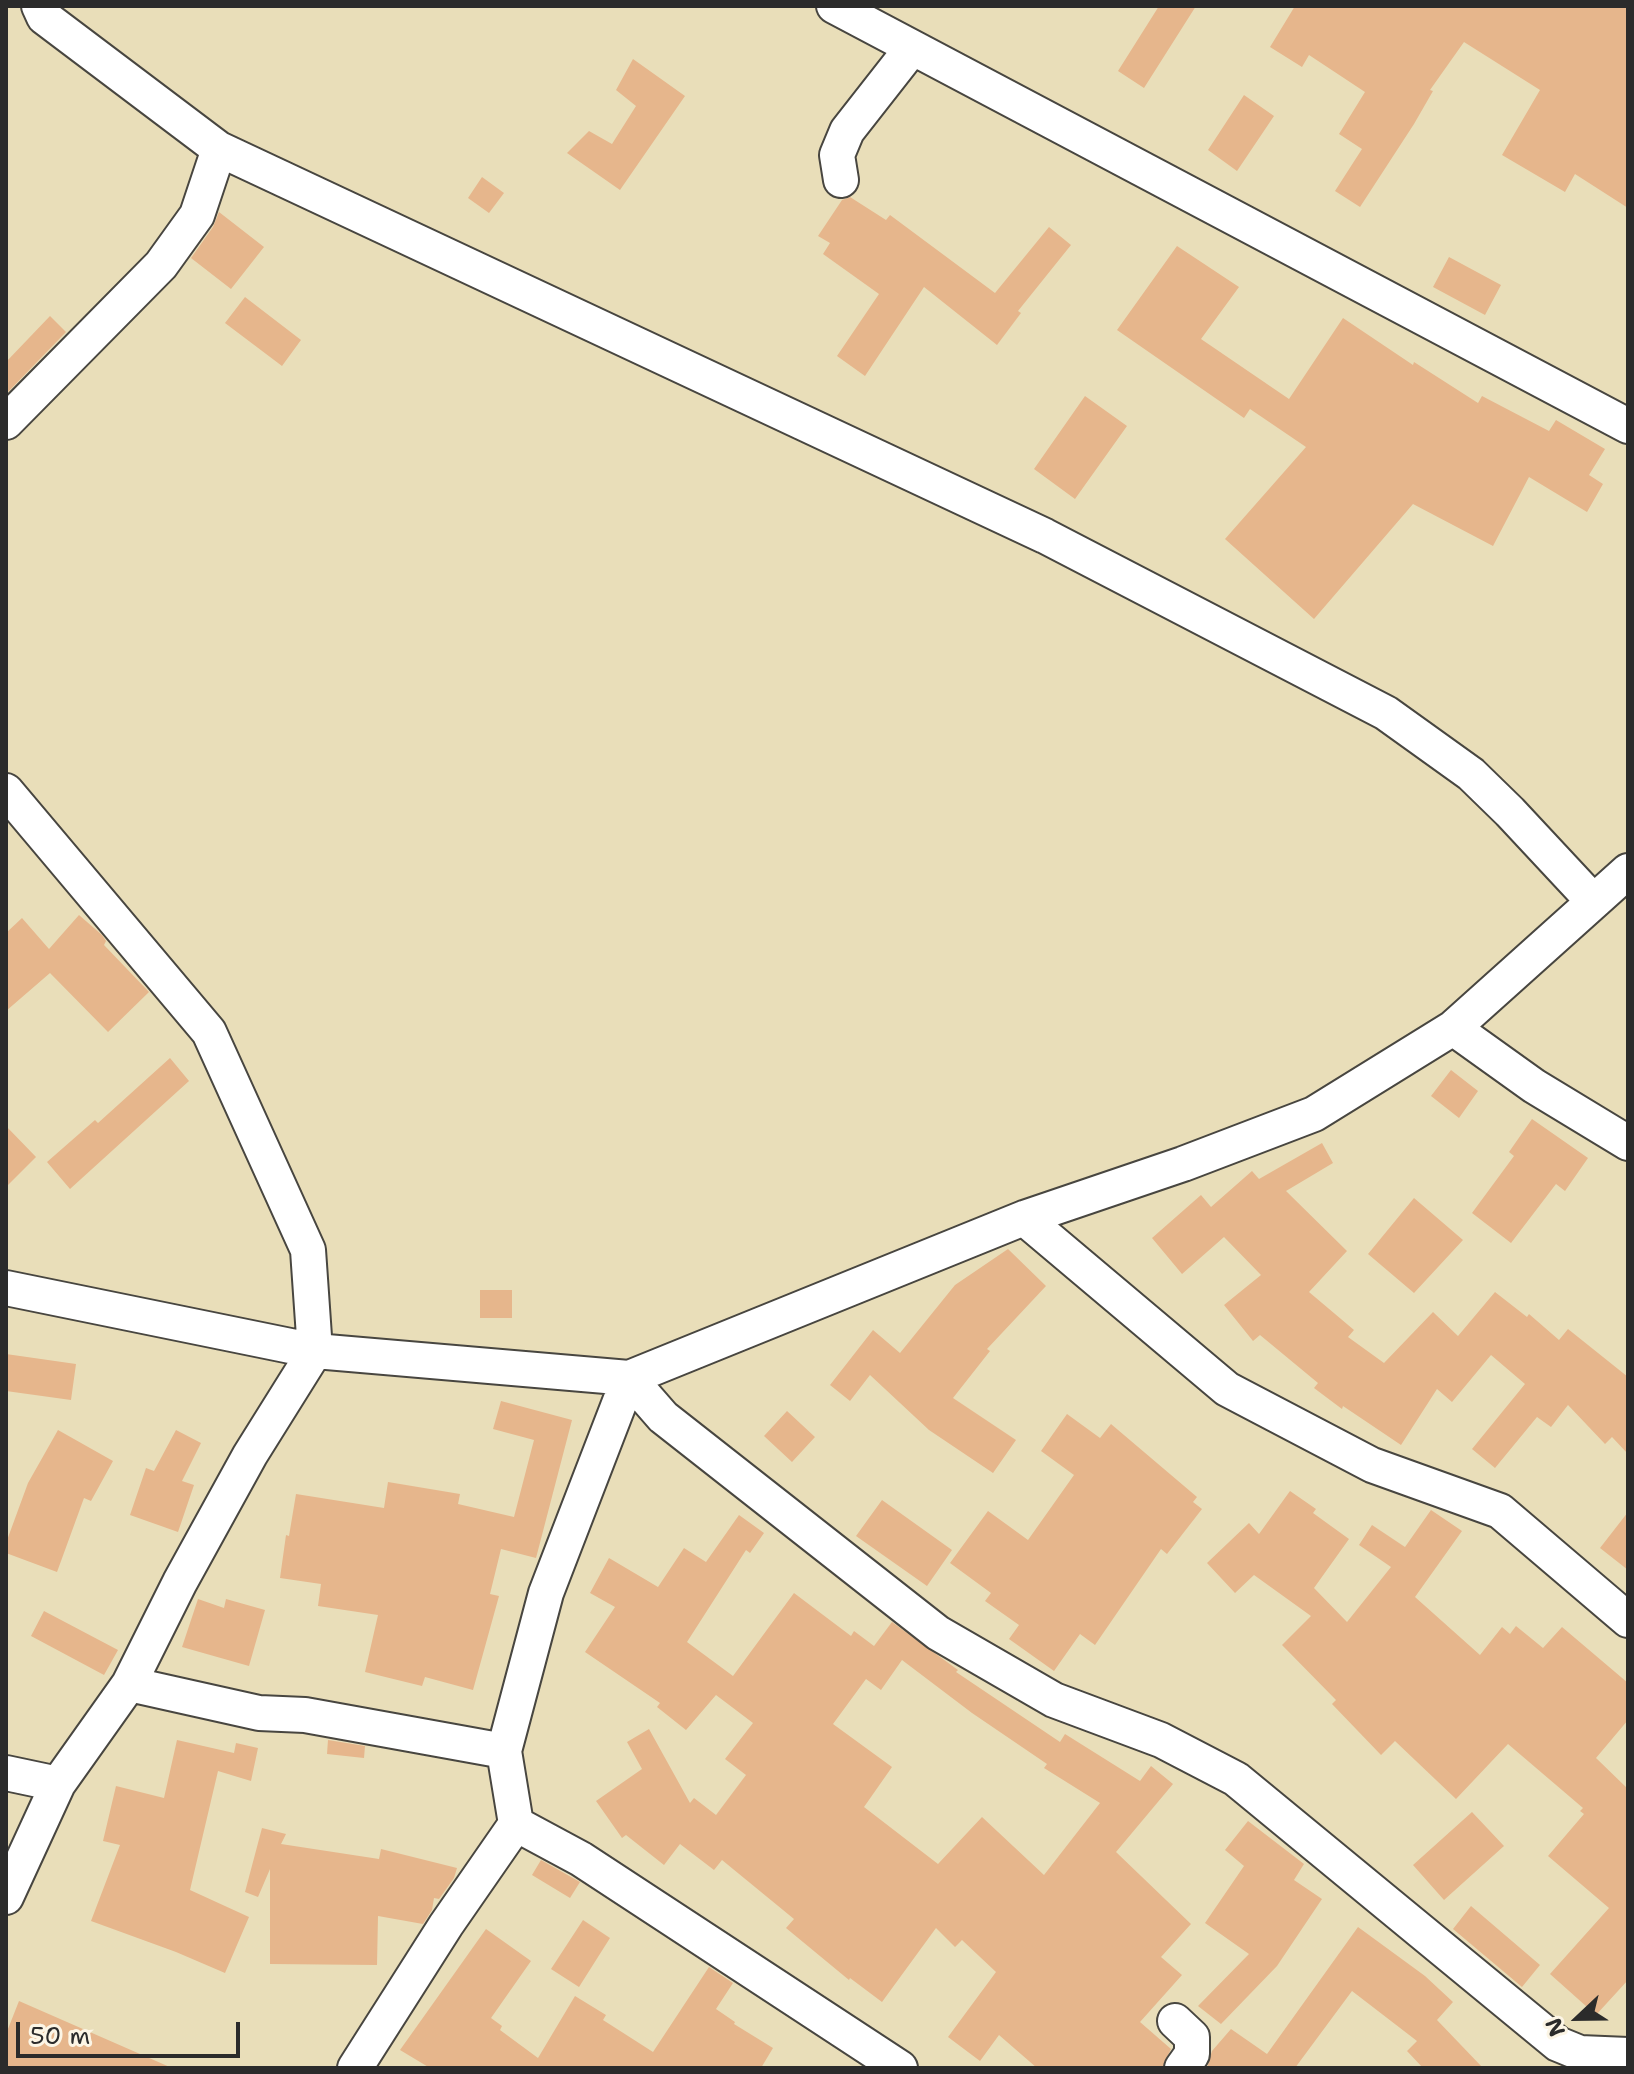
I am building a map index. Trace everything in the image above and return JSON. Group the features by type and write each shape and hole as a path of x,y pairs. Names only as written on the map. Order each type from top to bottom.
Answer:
{"street":[{"path":"39,6 44,17 219,149 1045,536 1386,713 1471,774 1593,901"},
{"path":"834,6 1628,426"},
{"path":"841,180 837,155 847,131 912,48"},
{"path":"6,422 161,265 197,215 219,149"},
{"path":"6,791 209,1032 308,1250 315,1351 250,1455 180,1582 129,1684 58,1784 6,1897"},
{"path":"6,1288 315,1351 629,1378 1024,1218 1183,1164 1314,1114 1453,1028 1628,871"},
{"path":"1453,1028 1534,1086 1628,1143"},
{"path":"1024,1218 1227,1389 1372,1465 1500,1511 1628,1620"},
{"path":"355,2068 446,1925 516,1824 504,1751 546,1593 629,1378"},
{"path":"629,1378 663,1417 938,1633 1054,1700 1161,1740 1236,1779 1560,2056 1580,2053 1628,2055"},
{"path":"129,1684 259,1713 305,1715 504,1751"},
{"path":"6,1773 58,1784"},
{"path":"516,1824 594,1867 900,2068"},
{"path":"1175,2021 1192,2037 1192,2054 1182,2068"}],"building":[{"path":"1159,6 1196,6 1144,88 1118,71"},
{"path":"1295,6 1628,6 1628,208 1575,174 1565,192 1502,155 1540,90 1464,42 1430,90 1433,91 1414,124 1360,207 1335,191 1362,149 1339,134 1365,92 1309,55 1302,67 1270,47"},
{"path":"633,59 685,96 620,190 567,153 589,131 612,144 636,106 616,90"},
{"path":"1244,95 1274,116 1237,171 1208,150"},
{"path":"482,177 504,193 489,213 468,198"},
{"path":"850,197 886,220 890,215 995,293 1049,227 1071,245 1018,311 1021,313 997,345 924,287 865,376 837,356 879,294 823,254 830,243 818,236 842,200"},
{"path":"219,212 264,247 231,289 191,258 213,227"},
{"path":"1177,246 1239,287 1201,339 1289,399 1343,318 1413,365 1414,362 1478,403 1482,396 1549,431 1556,420 1605,449 1589,475 1603,484 1587,512 1529,477 1493,546 1413,504 1314,619 1225,539 1306,447 1250,409 1244,418 1117,330"},
{"path":"1449,257 1501,285 1485,315 1433,287"},
{"path":"245,297 301,340 282,366 225,323"},
{"path":"50,316 66,332 6,394 6,362"},
{"path":"1085,396 1127,426 1075,499 1034,469"},
{"path":"79,915 102,935 106,941 104,945 149,992 108,1032 50,973 6,1011 6,933 22,918 49,949"},
{"path":"170,1058 189,1081 70,1189 47,1162 95,1120 98,1123"},
{"path":"1451,1070 1478,1091 1459,1118 1431,1096"},
{"path":"1532,1119 1588,1158 1565,1191 1556,1184 1511,1243 1472,1213 1514,1156 1509,1152"},
{"path":"6,1126 36,1157 6,1187"},
{"path":"1322,1143 1333,1163 1286,1191 1347,1251 1309,1292 1354,1330 1348,1337 1384,1363 1433,1312 1458,1336 1495,1292 1527,1317 1529,1314 1559,1340 1568,1329 1628,1377 1628,1454 1612,1437 1605,1444 1568,1405 1551,1427 1537,1417 1495,1468 1472,1449 1525,1384 1491,1355 1452,1402 1437,1389 1401,1445 1314,1388 1318,1383 1260,1335 1253,1341 1224,1305 1261,1275 1224,1237 1182,1274 1152,1238 1201,1195 1211,1207 1252,1171 1259,1179"},
{"path":"1414,1198 1463,1240 1414,1293 1368,1254"},
{"path":"1008,1249 1046,1286 987,1349 990,1351 953,1398 1016,1440 993,1473 929,1430 870,1375 850,1401 830,1385 873,1330 900,1353 955,1285"},
{"path":"480,1290 512,1290 512,1318 480,1318"},
{"path":"6,1354 76,1364 71,1400 6,1391"},
{"path":"501,1401 572,1420 536,1558 501,1549 490,1594 499,1596 473,1690 425,1677 422,1686 365,1672 378,1615 318,1606 321,1584 280,1578 296,1494 384,1508 388,1482 460,1494 458,1504 514,1517 534,1440 493,1429"},
{"path":"787,1411 815,1437 792,1462 764,1436"},
{"path":"1067,1414 1100,1438 1111,1424 1197,1497 1193,1502 1202,1509 1167,1554 1161,1549 1095,1645 1080,1634 1054,1671 1009,1639 1019,1625 985,1601 991,1593 950,1563 988,1511 1028,1540 1074,1475 1041,1451"},
{"path":"58,1430 113,1461 91,1501 84,1498 57,1572 6,1553 6,1543 28,1483"},
{"path":"176,1430 201,1443 182,1481 194,1485 178,1532 130,1515 146,1468 154,1471"},
{"path":"1290,1491 1316,1509 1313,1513 1349,1539 1314,1588 1347,1622 1391,1567 1359,1545 1372,1525 1405,1547 1431,1510 1462,1531 1415,1597 1480,1655 1502,1627 1510,1634 1516,1626 1543,1648 1562,1627 1628,1683 1628,1720 1596,1758 1628,1789 1628,1980 1596,2015 1550,1974 1609,1908 1548,1856 1584,1814 1580,1811 1583,1808 1508,1744 1456,1799 1395,1741 1381,1755 1332,1704 1336,1700 1282,1645 1311,1616 1254,1575 1235,1593 1207,1563 1249,1523 1259,1534"},
{"path":"882,1500 952,1550 927,1586 856,1536"},
{"path":"1628,1512 1628,1570 1600,1548"},
{"path":"739,1515 764,1533 750,1553 746,1550 687,1642 733,1676 794,1593 851,1636 854,1631 874,1646 892,1622 958,1670 956,1672 1060,1742 1065,1734 1140,1781 1151,1766 1173,1784 1116,1852 1191,1924 1161,1957 1182,1975 1140,2022 1171,2049 1162,2068 1037,2068 999,2035 980,2061 948,2037 996,1972 962,1940 955,1947 936,1928 882,2002 849,1980 786,1928 794,1919 722,1860 714,1870 680,1844 664,1865 626,1835 622,1838 596,1801 642,1769 627,1742 649,1729 690,1803 694,1798 716,1815 746,1775 725,1759 753,1723 716,1695 686,1730 657,1707 660,1703 585,1652 615,1607 590,1593 609,1558 658,1587 684,1548 706,1562","holes":["902,1660 1047,1764 1044,1768 1100,1803 1044,1875 982,1817 938,1864 864,1807 892,1767 833,1724 866,1679 881,1690"]},
{"path":"198,1599 224,1608 226,1599 265,1610 249,1666 182,1647"},
{"path":"44,1611 118,1650 104,1675 31,1636"},
{"path":"177,1740 234,1753 236,1743 258,1748 251,1781 218,1771 190,1890 249,1917 225,1973 91,1921 120,1845 103,1841 116,1786 164,1798"},
{"path":"328,1740 365,1746 364,1758 327,1754"},
{"path":"1472,1812 1504,1846 1444,1900 1413,1865"},
{"path":"1248,1821 1304,1864 1294,1880 1322,1899 1277,1966 1221,2024 1198,2006 1249,1954 1205,1923 1244,1866 1225,1850"},
{"path":"262,1828 286,1834 281,1844 379,1859 381,1849 457,1868 454,1878 439,1899 434,1898 432,1910 423,1924 378,1916 377,1965 270,1964 270,1869 258,1897 245,1892"},
{"path":"541,1860 580,1882 570,1898 532,1875"},
{"path":"1471,1906 1540,1965 1522,1987 1453,1929"},
{"path":"583,1920 610,1938 579,1987 551,1969"},
{"path":"1358,1927 1425,1976 1453,2002 1437,2020 1483,2068 1423,2068 1407,2051 1417,2041 1352,1991 1295,2068 1207,2068 1212,2051 1231,2029 1267,2054"},
{"path":"486,1929 531,1961 491,2018 502,2026 500,2030 538,2058 575,1996 606,2015 603,2020 653,2052 709,1967 733,1983 716,2009 773,2048 761,2068 430,2068 400,2050"},
{"path":"19,2001 172,2068 6,2068 6,2034"}]}
